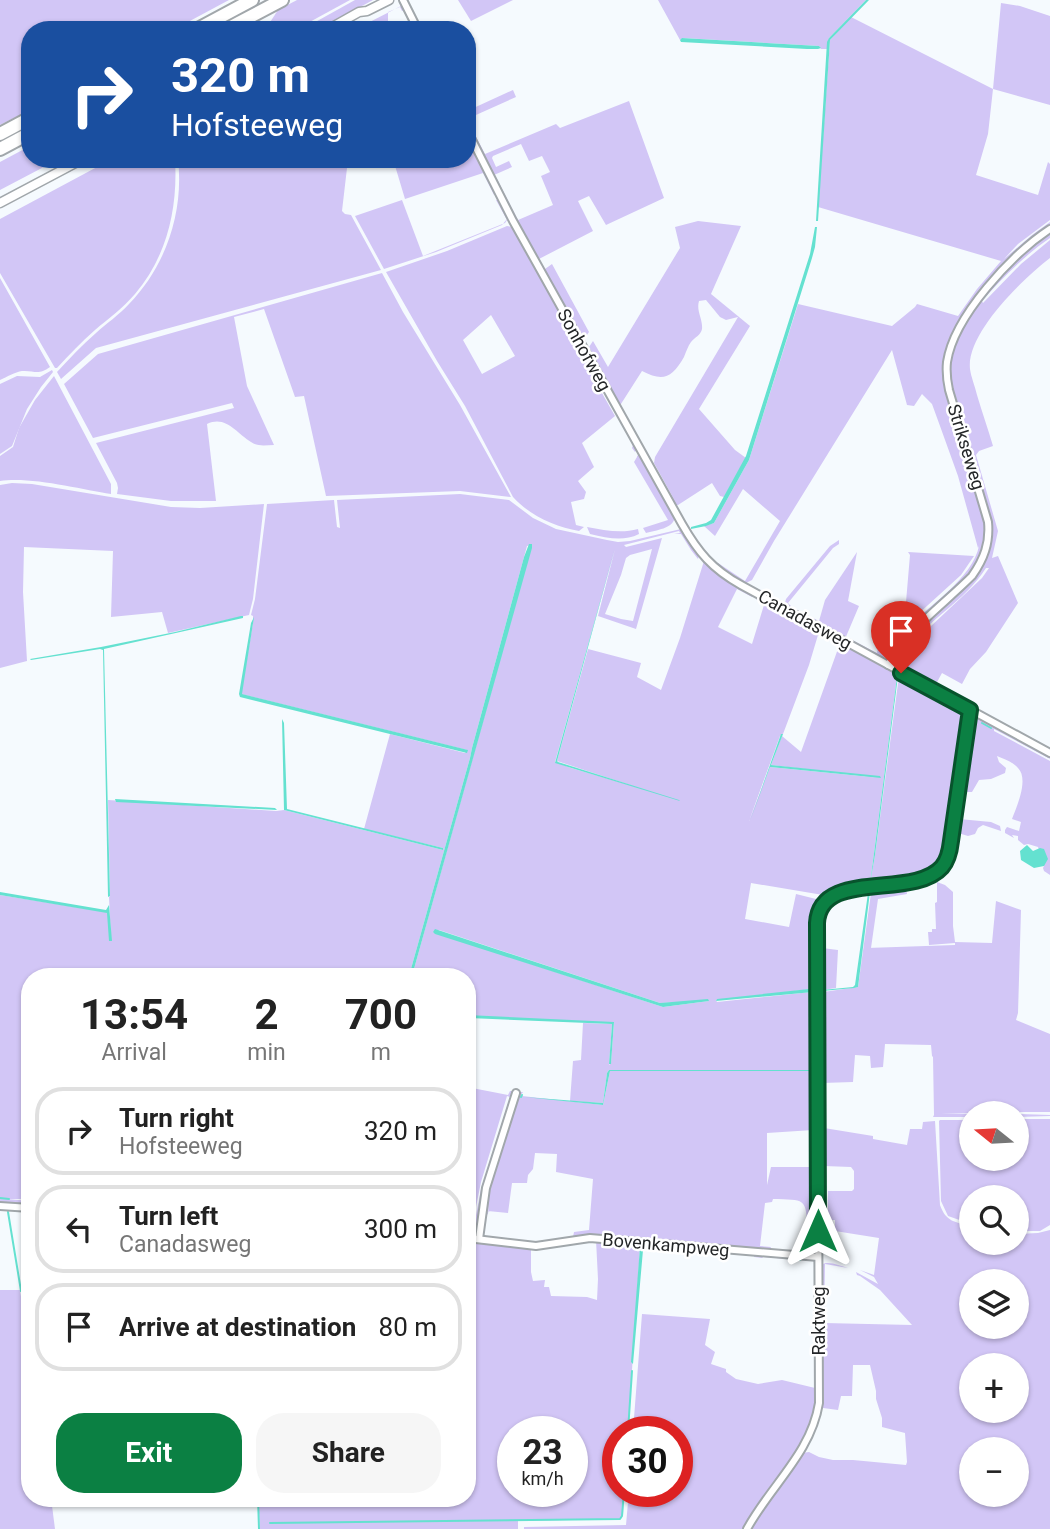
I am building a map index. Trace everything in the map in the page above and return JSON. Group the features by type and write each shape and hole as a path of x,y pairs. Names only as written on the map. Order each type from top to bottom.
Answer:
{"highway":[{"path":"213,21 252,0"},
{"path":"242,21 282,0"},
{"path":"0,134 21,123"},
{"path":"0,149 21,138"}],"street":[{"path":"343,21 377,0"},
{"path":"359,12 389,0"},
{"path":"403,0 414,21"},
{"name":"Sonhofweg","path":"476,148 513,221 668,500 691,539 710,564"},
{"path":"0,204 66,168"},
{"name":"Strikseweg","path":"888,666 915,628 972,576 986,552 988,522 949,390 947,362 962,325 985,289 1029,245 1050,229"},
{"name":"Canadasweg","path":"710,564 741,585 1050,753"},
{"name":"Raktweg","path":"747,1529 762,1503 804,1447 819,1402 819,911 825,900 841,892 924,879 942,867 950,852 970,710"},
{"path":"479,1239 486,1188 516,1093"},
{"path":"0,1206 21,1207"},
{"name":"Bovenkampweg","path":"476,1239 536,1246 590,1238 818,1257"}],"shaded area":[{"path":"0,0 229,0 190,21 21,21 21,114 0,125"},
{"path":"297,0 350,0 312,21 271,21 278,10"},
{"path":"355,0 373,0 334,21 317,21"},
{"path":"458,0 513,0 471,21"},
{"path":"658,0 866,0 829,38 827,49 821,49 819,46 683,38 680,40"},
{"path":"866,0 869,0 830,40 816,221 827,42"},
{"path":"1001,3 1050,16 1050,105 993,89"},
{"path":"388,13 388,21 372,21"},
{"path":"851,17 993,89 988,134 976,175 1038,195 1048,162 1050,164 1050,220 1018,244 1004,259 1050,222 1050,227 1030,242 963,318 944,373 986,521 985,544 973,571 891,656 881,657 851,643 852,640 877,653 885,605 906,602 910,555 908,552 974,556 961,575 905,628 959,580 975,558 979,546 978,548 958,476 932,404 922,394 914,406 907,405 892,350 752,580 744,584 715,563 745,581 780,521 743,489 715,536 704,526 714,523 749,460 798,304 892,326 917,304 958,316 1001,261 818,207 830,40"},
{"path":"682,38 819,46 821,48 681,42"},
{"path":"513,90 516,97 476,115 476,107"},
{"path":"629,101 664,198 606,225 589,196 578,201 593,231 537,260 495,181 497,179 518,220 553,205 541,176 550,172 542,156 529,161 521,144 493,156 496,167 509,161 512,167 492,174 476,143 476,136 485,154 556,124 560,128"},
{"path":"21,151 21,168 42,168 0,190 0,162"},
{"path":"476,153 495,192 494,195 483,173 405,199 396,168 476,168"},
{"path":"95,168 175,168 172,214 163,248 155,264 135,294 57,368 0,273 0,219"},
{"path":"178,168 347,168 342,211 351,215 381,270 96,348 61,379 57,372 125,308 153,273 170,237"},
{"path":"402,200 423,256 503,224 436,252 384,269 355,216"},
{"path":"698,221 741,226 711,294 750,326 699,409 735,450 746,458 724,497 720,496 712,483 674,505 642,448 676,503 654,463 655,457 738,317 726,320 720,317 706,300 699,301 701,331 690,344 680,364 671,374 661,377 642,371 619,407 586,348 593,341 608,367 680,248 675,227"},
{"path":"507,226 513,227 561,318 564,319 637,449 635,452 632,448 633,445 587,361 586,365 615,416 582,443 594,467 578,481 586,492 584,499 571,502 576,525 584,527 579,531 543,519 513,497 465,406 386,272","holes":["491,315 515,356 482,374 463,340"]},
{"path":"815,227 812,258 749,460 714,523 691,529 711,520 746,456 810,254"},
{"path":"1050,232 1050,238 1014,267 982,301 983,303 1021,264 1050,240 1050,258 1012,292 987,323 971,355 971,375 993,446 979,451 976,455 998,531 992,558 998,556 1018,603 962,684 942,673 936,684 903,666 904,658 913,643 982,578 989,568 904,651 901,650 911,635 967,584 991,535 951,390 950,366 956,343 979,300 995,280"},
{"path":"552,264 589,332 584,339 581,339 541,267 545,269"},
{"path":"382,273 511,497 460,491 326,496 304,396 295,397 264,309 234,317 247,386 274,445 254,444 225,423 207,424 216,501 171,501 117,494 117,483 96,443 234,408 232,403 93,438 64,384 98,354"},
{"path":"0,278 50,367 46,370 19,372 0,380"},
{"path":"52,370 27,409 12,446 0,454 0,384 17,376 40,377"},
{"path":"54,376 111,484 111,494 40,482 0,481 0,456 13,447 19,428 35,400"},
{"path":"640,454 675,517 668,527 646,533 643,528 668,520 634,462"},
{"path":"12,483 171,507 264,504 249,615 168,633 162,612 111,617 113,551 24,547 23,592 27,661 0,668 0,485"},
{"path":"460,494 509,500 533,518 556,529 618,542 681,529 699,556 698,559 681,534 674,534 680,533 679,531 624,545 626,547 662,538 636,629 598,616 615,549 555,762 633,786 557,761 588,649 641,663 637,677 661,690 704,561 727,580 753,594 752,597 737,589 718,627 752,644 764,605 757,597 837,640 837,644 818,635 749,821 770,767 881,778 771,765 782,736 801,752 842,643 955,704 963,711 965,724 949,848 935,870 919,878 842,889 823,895 751,883 745,919 789,927 796,894 820,900 815,921 816,1128 767,1133 767,1185 771,1167 813,1167 814,1228 813,1162 816,1164 815,1251 812,1253 813,1236 807,1230 806,1211 802,1202 791,1200 773,1199 772,1202 765,1203 760,1246 771,1247 770,1251 573,1237 574,1232 589,1230 593,1179 556,1172 557,1154 535,1153 533,1169 528,1175 527,1183 512,1183 508,1213 488,1211 484,1216 484,1206 520,1092 523,1092 521,1098 603,1105 610,1071 812,1071 814,1074 813,998 811,1070 609,1070 603,1103 570,1101 573,1061 581,1060 583,1023 612,1024 609,1065 614,1023 476,1016 476,968 414,968 532,545 527,546 411,968 21,968 21,1199 7,1199 21,1200 21,1205 0,1204 0,895 106,912 109,915 111,941 108,800 284,810 443,850 364,829 390,734 465,753 467,750 241,694 253,623 251,615 267,504 334,500 337,527 340,528 337,500","holes":["652,549 633,621 605,614 626,558","899,676 875,855 870,884 897,677","439,930 660,1003 709,1001 663,1007 433,932","812,989 811,992 716,1000"]},
{"path":"587,527 619,531 638,529 639,534 621,539 609,538 590,534"},
{"path":"839,540 839,544 788,603 791,606 787,609 786,599 830,546"},
{"path":"529,544 532,544 414,968 411,968 470,758"},
{"path":"615,548 557,761 680,801 555,763"},
{"path":"857,552 848,601 859,606 845,639 796,613 797,610 819,621 825,600"},
{"path":"243,616 104,649 108,897 103,650 30,659 101,647"},
{"path":"254,617 242,694 468,750 467,753 240,697"},
{"path":"899,654 901,666 966,700 964,704 899,667"},
{"path":"897,677 875,855 870,884"},
{"path":"973,718 980,718 1050,756 1050,759 994,729 1050,761 1050,875 1044,871 1038,847 1024,845 1018,840 1018,836 1012,835 1014,838 1005,833 1007,827 1019,831 1021,822 1012,819 1022,786 1021,773 1016,766 997,756 1006,768 1005,773 991,779 979,780 972,792 964,792 961,789"},
{"path":"282,719 287,809 443,850 284,810"},
{"path":"781,734 771,765 881,778 770,767 750,821"},
{"path":"115,799 275,808 277,810 116,802"},
{"path":"958,811 959,819 991,822 1000,826 1001,831 983,825 975,834 968,836 958,833 952,861 950,859"},
{"path":"1027,845 1033,851 1044,849 1048,859 1044,866 1034,868 1021,860 1020,851"},
{"path":"937,882 953,892 955,942 992,943 996,901 1021,910 1016,1020 1050,1034 1050,1112 1029,1112 1029,1101 959,1101 959,1114 941,1114 959,1114 959,1117 933,1117 931,1045 885,1044 883,1067 871,1068 870,1056 855,1055 853,1082 822,1083 824,1110 820,1107 819,928 822,929 822,948 838,950 836,988 822,990 823,992 858,987 871,893 834,899 826,906 819,923 823,910 827,904 832,899 840,895 916,883 906,888 907,894 878,899 871,948 955,945 929,945 928,932 936,929"},
{"path":"0,892 106,910 109,905 112,941 109,941 107,913 0,895"},
{"path":"870,892 858,987 822,991 855,985"},
{"path":"435,929 660,1003 709,1001 663,1007 435,934"},
{"path":"812,989 813,992 716,1001 717,999"},
{"path":"813,998 813,1074 812,1071 610,1071 603,1105 524,1097 603,1103 609,1070 811,1070"},
{"path":"476,1015 614,1022 609,1064 612,1024 476,1018"},
{"path":"476,1089 508,1095 510,1091 515,1091 476,1232 481,1189 510,1097 507,1096 481,1182 476,1207"},
{"path":"1029,1114 1050,1115 1029,1117"},
{"path":"824,1115 824,1128 907,1145 910,1129 922,1129 923,1122 935,1121 940,1205 948,1218 959,1223 959,1255 1029,1255 1029,1233 1050,1230 1050,1529 749,1529 802,1453 809,1452 833,1460 906,1465 907,1462 905,1433 882,1427 870,1365 853,1365 852,1396 841,1396 838,1410 820,1406 821,1265 824,1264 831,1263 848,1268 825,1264 824,1323 912,1325 880,1290 857,1275 856,1272 878,1284 874,1277 860,1270 874,1275 879,1238 835,1231 835,1220 828,1220 828,1191 852,1191 854,1171 851,1167 824,1166 824,1180 820,1179 820,1117"},
{"path":"1029,1119 1050,1119 1050,1225 1040,1231 1029,1231 1029,1185 959,1185 959,1220 948,1216 941,1201 940,1120 959,1120 959,1171 1029,1171"},
{"path":"596,1240 789,1257 762,1258 754,1255 696,1252 697,1254 687,1251 670,1252 672,1249 640,1248 629,1416 602,1416 602,1507 623,1507 623,1515 620,1519 518,1521 518,1529 260,1529 259,1507 476,1507 476,1241 531,1248 533,1281 545,1280 544,1287 549,1287 551,1296 587,1297 597,1300"},
{"path":"640,1247 673,1250 643,1250 633,1364 631,1362"},
{"path":"0,1290 20,1290 21,1507 52,1507 55,1529 0,1529"},
{"path":"642,1314 710,1319 705,1345 715,1352 711,1364 726,1369 726,1372 736,1379 758,1384 782,1380 815,1388 817,1392 815,1411 804,1442 745,1529 524,1529 626,1525 628,1507 693,1507 693,1416 634,1416"}],"waterway":[{"path":"982,723 991,728"},
{"path":"0,1198 9,1199"},
{"path":"8,1212 21,1291"},
{"path":"793,1260 800,1260"},
{"path":"629,1416 632,1371"},
{"path":"258,1507 259,1529"},
{"path":"270,1523 620,1519 623,1507"}],"route":[{"path":"818,1231 819,911 825,900 841,892 924,879 942,867 950,852 970,710 901,673"}]}
